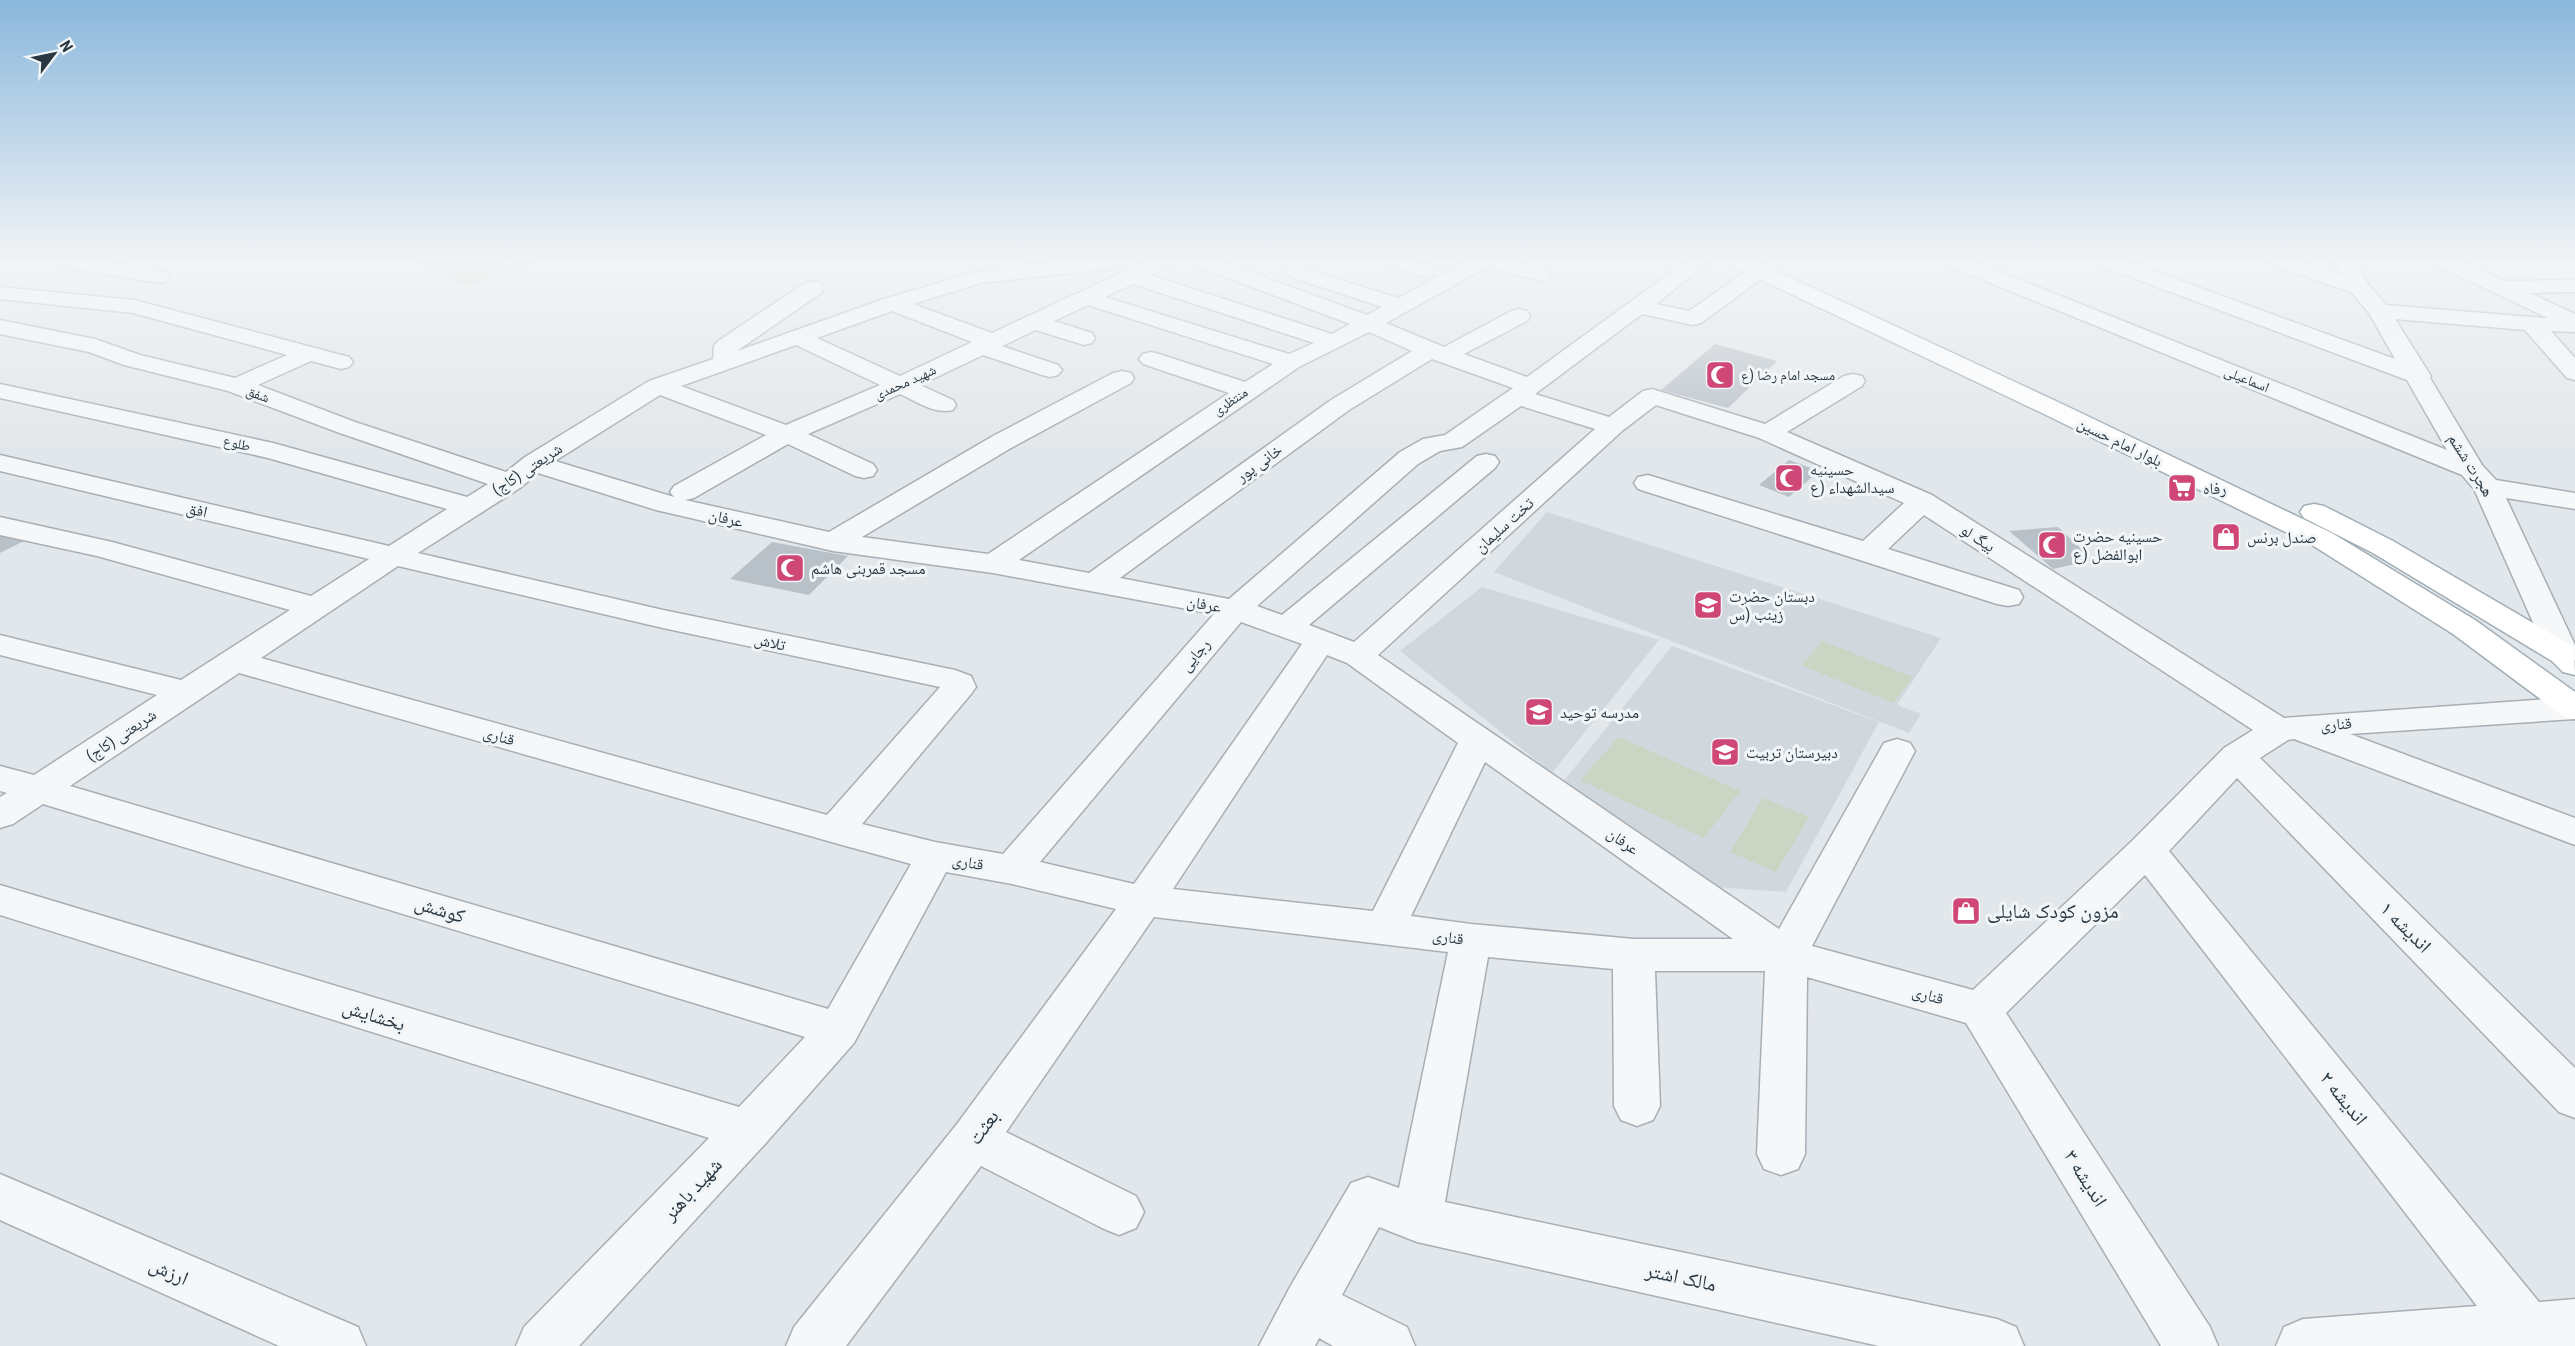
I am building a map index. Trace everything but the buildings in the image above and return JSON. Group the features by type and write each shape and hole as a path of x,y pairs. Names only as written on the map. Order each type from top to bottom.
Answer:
{"main road":[{"name":"بلوار امام حسین","path":"1881,325 2322,539 2464,627 2575,708"},
{"name":"بلوار امام حسین","path":"1902,325 2078,398 2228,469 2383,547 2569,659"},
{"path":"2049,407 2078,398"}],"street":[{"path":"206,325 341,362"},
{"path":"723,363 726,346 758,325"},
{"name":"شریعتی (کاج)","path":"0,815 393,556 510,482 534,463 658,386 832,325"},
{"path":"941,325 1050,370"},
{"name":"شهید محمدی","path":"684,492 787,434 1029,325"},
{"path":"1044,325 1084,338"},
{"path":"1157,325 1291,362"},
{"path":"1284,325 1334,342"},
{"name":"منتظری","path":"993,564 1291,362 1365,325"},
{"path":"1372,325 1524,392 1613,426"},
{"name":"خانی پور","path":"1093,584 1340,405 1438,353 1500,325"},
{"name":"رجایی","path":"1012,870 1235,609 1409,458 1432,445 1453,441 1615,325"},
{"name":"اسماعیلی","path":"2108,325 2479,478 2575,501"},
{"path":"2279,325 2418,376"},
{"name":"هجرت ششم","path":"2387,325 2479,478 2569,659"},
{"path":"2533,325 2575,373"},
{"name":"شفق","path":"0,327 95,346 132,360 237,386 346,427 510,482"},
{"path":"797,337 945,405"},
{"path":"237,386 308,354"},
{"path":"1151,359 1246,391"},
{"path":"833,542 1002,442 1122,378"},
{"path":"1768,433 1853,381"},
{"path":"658,386 787,434 864,470"},
{"name":"طلوع","path":"0,391 273,451 470,507"},
{"name":"بیگ لو","path":"1652,396 1768,433 1922,501 2287,728 2575,832"},
{"name":"تخت سلیمان","path":"1358,656 1613,426 1652,396"},
{"path":"1287,627 1486,462 1432,445"},
{"name":"افق","path":"0,463 393,556"},
{"name":"عرفان","path":"534,463 666,504 833,542 993,564 1235,609 1321,640 1358,656 1786,955"},
{"path":"1648,483 2008,597"},
{"path":"1868,552 1922,501"},
{"path":"0,526 102,548 315,607"},
{"name":"تلاش","path":"393,556 663,619 955,680 959,683 959,687 834,830"},
{"name":"بعثت","path":"822,1343 974,1139 1144,901 1321,640"},
{"path":"0,645 185,692"},
{"name":"قناری","path":"234,661 834,830 935,856 1012,870 1144,901 1471,940 1634,955 1786,955 1981,1010 2147,850 2237,756 2287,728 2575,708"},
{"path":"1385,928 1478,739"},
{"path":"1781,1154 1786,955 1897,751"},
{"name":"اندیشه ۱","path":"2237,756 2575,1098"},
{"name":"کوشش","path":"0,778 839,1030"},
{"name":"اندیشه ۲","path":"2147,850 2548,1333"},
{"name":"شهید باهنر","path":"543,1346 748,1130 839,1030 935,856"},
{"name":"بخشایش","path":"0,900 748,1130"},
{"path":"1417,1219 1471,940"},
{"path":"1634,955 1637,1106"},
{"name":"اندیشه ۳","path":"1981,1010 2190,1346"},
{"path":"974,1139 1119,1212"},
{"name":"ارزش","path":"0,1196 339,1346"},
{"name":"مالک اشتر","path":"1297,1325 1368,1198 1417,1219 1997,1346"},
{"path":"1297,1325 1388,1346"},
{"path":"2312,1346 2548,1333"}],"shaded area":[{"name":"دبستان حضرت زینب (س","path":"1547,512 1941,638 1897,705 1921,714 1909,733 1494,572"},
{"name":"مدرسه توحید","path":"1482,587 1659,640 1552,773 1400,651"},
{"name":"دبیرستان تربیت","path":"1672,646 1879,722 1786,892 1713,887 1563,782"}],"green space":[{"path":"1823,641 1913,677 1893,703 1801,665"},
{"path":"1619,737 1740,791 1704,838 1580,780"},
{"path":"1763,798 1809,817 1776,872 1730,852"}],"place":[{"name":"مسجد امام رضا (ع","path":"1720,375"},
{"name":"حسینیه سیدالشهداء (ع","path":"1789,478"},
{"name":"رفاه","path":"2182,488"},
{"name":"صندل برنس","path":"2226,537"},
{"name":"حسینیه حضرت ابوالفضل (ع","path":"2052,545"},
{"name":"مسجد قمربنی هاشم","path":"790,568"},
{"name":"دبستان حضرت زینب (س","path":"1708,605"},
{"name":"مدرسه توحید","path":"1539,712"},
{"name":"دبیرستان تربیت","path":"1725,752"},
{"name":"مزون کودک شایلی","path":"1966,911"}]}
